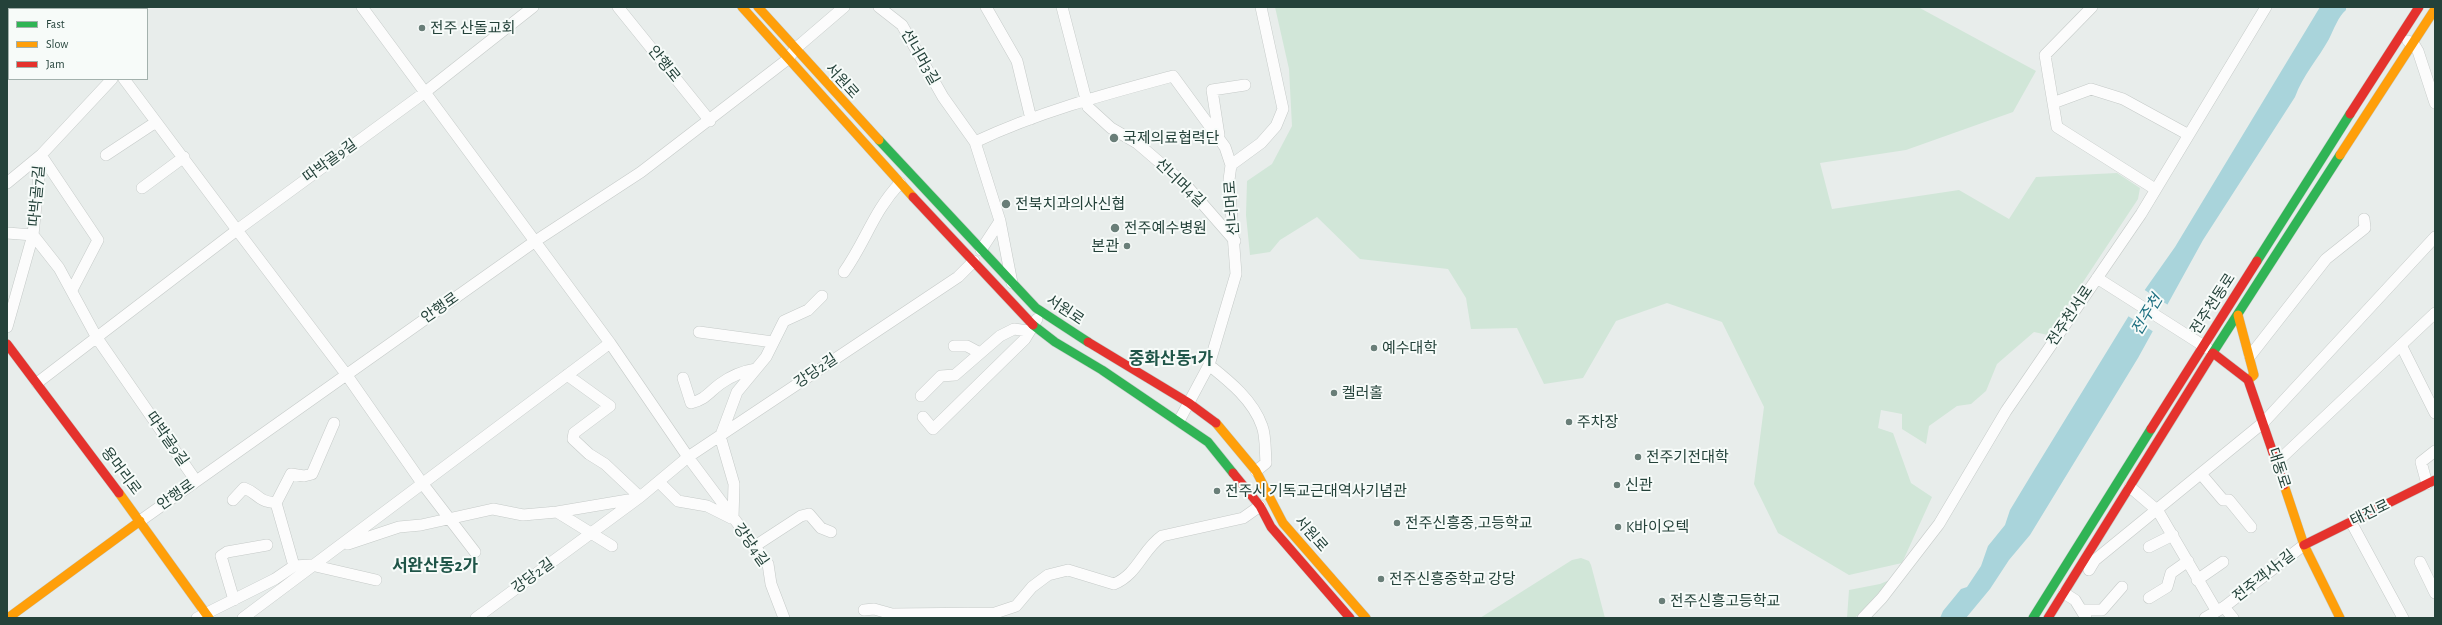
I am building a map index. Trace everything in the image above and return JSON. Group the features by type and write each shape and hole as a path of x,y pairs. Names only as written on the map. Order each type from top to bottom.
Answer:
{"street":[{"path":"243,618 311,565 340,546 610,343 362,7"},
{"name":"따박골9길","path":"37,383 237,230 424,93 533,7"},
{"name":"안행로","path":"618,7 710,121"},
{"name":"서원로","path":"742,7 900,183 974,262 1004,291 1030,327 1179,421 1208,442 1260,506 1271,527 1350,618"},
{"name":"서원로","path":"758,7 935,203 1042,312 1115,359 1189,403 1220,426 1256,470 1283,523 1366,618"},
{"path":"795,49 844,7"},
{"name":"선너머3길","path":"879,7 902,25 943,97 975,142"},
{"path":"986,7 1017,61 1031,119"},
{"name":"선너머4길","path":"1062,7 1088,107 1111,128 1137,143 1186,185 1235,241"},
{"name":"선너머로","path":"1179,421 1209,365 1236,274 1235,241 1229,180 1231,165 1261,143 1273,130 1283,109 1261,7"},
{"path":"2092,7 2045,55 2057,127 2155,189"},
{"name":"전주천서로","path":"1863,618 1882,598 1939,524 2006,411 2141,214 2187,134 2266,7"},
{"name":"전주천동로","path":"2033,618 2198,342 2419,7"},
{"name":"전주천동로","path":"2048,618 2213,353 2435,8"},
{"path":"2401,36 2412,44 2418,51 2435,104"},
{"name":"안행로","path":"8,618 140,520 346,374 534,242 641,172 710,121 788,59 795,49"},
{"path":"1004,291 1013,282 1000,221 975,142 1003,128 1086,100 1173,76 1225,147 1231,165"},
{"name":"따박골7길","path":"7,183 41,155 111,80"},
{"path":"125,80 346,374 422,483 475,552"},
{"path":"1219,139 1212,90 1245,85"},
{"path":"2053,103 2091,89 2123,100 2187,134"},
{"path":"106,155 156,122"},
{"name":"따박골7길","path":"7,233 33,235 41,155"},
{"name":"따박골7길","path":"41,155 98,240 72,290"},
{"path":"142,188 184,157"},
{"path":"844,272 859,251 872,219 884,200 900,183"},
{"path":"2250,356 2326,259 2365,228 2364,219"},
{"path":"982,250 1000,221"},
{"path":"7,327 33,235"},
{"name":"따박골9길","path":"33,235 59,268 97,338 196,481"},
{"path":"2089,570 2095,560 2158,511 2264,422 2435,237"},
{"name":"강당2길","path":"476,618 639,498 688,457 958,277 974,262"},
{"path":"2097,278 2198,342 2248,380 2254,375 2238,315"},
{"path":"658,482 678,501 707,506 733,518 734,484 720,435 736,392 766,357 784,321 808,310 822,296"},
{"path":"923,417 934,429 1025,339 1030,327 1042,312"},
{"path":"2277,462 2435,313"},
{"path":"921,396 941,376 955,375 1000,336 1014,329 1030,327"},
{"path":"699,332 773,342"},
{"name":"강당4길","path":"610,343 688,457 768,564 771,584 784,618"},
{"name":"용머리로","path":"7,344 140,520 204,616"},
{"path":"2401,345 2435,413"},
{"path":"954,346 967,346 980,354"},
{"path":"1209,365 1226,378 1245,398 1262,426 1266,463 1256,470"},
{"path":"683,378 691,404 703,400 720,384 743,371 756,369"},
{"path":"567,375 610,406 574,433 573,438 589,454 605,464 639,498"},
{"name":"대동로","path":"2248,380 2264,422 2304,545 2340,618"},
{"path":"294,566 276,503 291,474 304,476 312,474 334,423"},
{"path":"2431,482 2420,462 2435,451"},
{"path":"2201,474 2223,500 2228,500 2251,527"},
{"name":"태진로","path":"2304,545 2431,482"},
{"path":"2130,486 2158,511 2188,561 2197,580 2220,608"},
{"path":"233,500 244,488 251,491 263,502 276,503"},
{"path":"340,546 399,526 421,525 493,510 522,515 557,512 639,498"},
{"path":"864,610 874,609 892,614 995,613 1016,606 1032,587 1048,575 1068,570 1114,584 1126,579 1153,542 1162,536 1244,518 1260,506"},
{"path":"557,512 589,534 612,546"},
{"path":"755,546 802,516 809,514 821,528 831,532"},
{"path":"2351,522 2403,618"},
{"path":"2148,547 2173,535"},
{"path":"234,600 221,556 227,552 267,545"},
{"name":"전주객사1길","path":"2205,618 2304,545"},
{"path":"2149,598 2167,587 2171,573 2188,561"},
{"path":"2197,580 2223,562"},
{"path":"2420,562 2435,593"},
{"path":"204,616 275,579 294,566 311,565 376,580"},
{"path":"2064,593 2075,600 2084,614 2102,610 2122,587"},
{"name":"전주객사1길","path":"2220,608 2233,618"}],"green space":[{"path":"1275,7 1918,7 2036,71 2013,112 1906,150 1820,163 1832,209 1959,190 2009,219 2036,177 2117,173 2140,188 2138,199 2048,335 2034,332 1997,364 1986,391 1971,404 1957,406 1929,426 1926,444 1902,429 1902,414 1881,410 1878,428 1893,433 1911,483 1932,497 1902,563 1849,575 1778,533 1754,484 1764,407 1722,322 1667,303 1616,321 1583,378 1544,384 1517,328 1471,329 1466,298 1448,269 1360,259 1317,217 1280,240 1270,252 1250,255 1246,215 1247,181 1272,164 1292,126 1289,69"},
{"path":"1581,558 1589,561 1591,565 1605,618 1480,618 1572,560"},
{"path":"1892,579 1855,618 1847,618 1849,590 1880,584"}],"water":[{"name":"전주천","path":"2320,7 2346,7 2346,10 2338,20 2325,46 2306,74 2295,97 2203,240 2138,358 2030,535 2009,560 1990,589 1966,618 1940,618 1943,611 1961,589 1967,587 1981,566 1988,546 2005,525 2010,510 2036,467 2144,291 2175,247"}],"pier":[{"path":"2143,289 2168,305 2154,332 2128,316"}],"traffic: fast":[{"path":"2257,261 2350,114"},
{"path":"879,140 1036,308 1088,342"},
{"path":"2212,354 2340,155"},
{"path":"1033,325 1055,342 1102,370 1208,442 1233,473"},
{"path":"2033,618 2151,429"}],"traffic: slow":[{"path":"742,7 913,197"},
{"path":"758,7 879,140"},
{"path":"2340,155 2435,9"},
{"path":"2238,315 2254,375 2248,380"},
{"path":"1216,423 1256,471 1283,523 1366,618"},
{"path":"2284,485 2304,545 2340,618"},
{"path":"119,493 209,618"},
{"path":"8,618 140,521"}],"traffic: jam":[{"path":"2350,114 2419,7"},
{"path":"913,197 1033,325"},
{"path":"2151,429 2257,261"},
{"path":"1088,342 1189,403 1216,423"},
{"path":"7,344 119,493"},
{"path":"2213,353 2248,380 2284,485"},
{"path":"2048,618 2212,354"},
{"path":"1233,473 1260,506 1271,527 1350,618"},
{"path":"2304,545 2435,480"}],"place":[{"name":"전주 산돌교회","path":"422,28"},
{"name":"국제의료협력단","path":"1114,138"},
{"name":"전북치과의사신협","path":"1006,204"},
{"name":"전주예수병원","path":"1115,228"},
{"name":"본관","path":"1127,246"},
{"name":"예수대학","path":"1374,348"},
{"name":"켈러홀","path":"1334,393"},
{"name":"주차장","path":"1569,422"},
{"name":"전주기전대학","path":"1638,457"},
{"name":"신관","path":"1617,485"},
{"name":"전주시 기독교근대역사기념관","path":"1217,491"},
{"name":"전주신흥중,고등학교","path":"1397,523"},
{"name":"K바이오텍","path":"1618,527"},
{"name":"전주신흥중학교 강당","path":"1381,579"},
{"name":"전주신흥고등학교","path":"1662,601"}],"district":[{"name":"중화산동1가","path":"1171,359"},
{"name":"서완산동2가","path":"435,566"}]}
